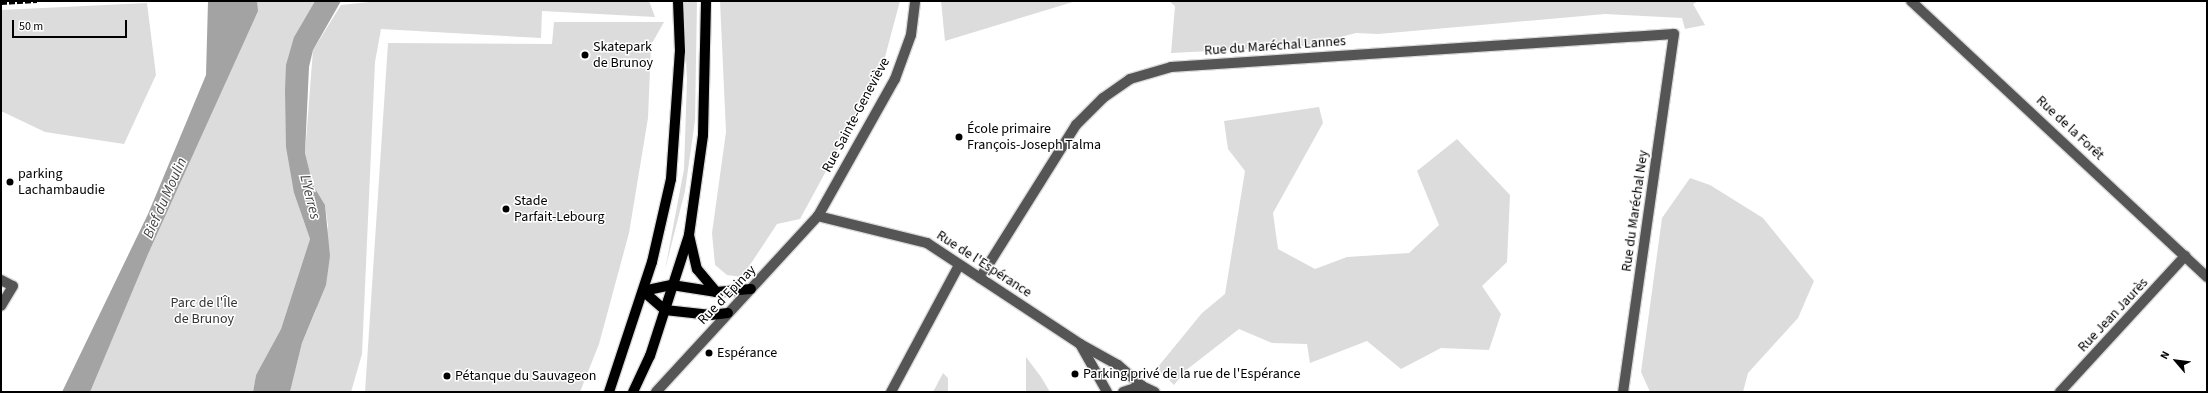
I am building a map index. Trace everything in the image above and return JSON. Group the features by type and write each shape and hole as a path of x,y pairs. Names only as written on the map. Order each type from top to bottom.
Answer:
{"main road":[{"path":"609,392 643,291 671,179 680,51 678,1"},
{"path":"633,392 665,310 689,235 700,169 706,86 706,1"},
{"path":"689,235 697,269 716,292"},
{"path":"643,291 672,285 716,292 751,289"},
{"path":"643,291 665,310 703,315 728,313"}],"street":[{"name":"Rue Sainte-Geneviève","path":"818,216 895,79 911,35 915,1"},
{"name":"Rue de la Forêt","path":"1911,1 2207,277"},
{"name":"Rue du Maréchal Lannes","path":"980,278 1076,125 1103,98 1130,79 1171,67 1674,34"},
{"name":"Rue du Maréchal Ney","path":"1623,392 1674,34"},
{"name":"Rue de l'Espérance","path":"818,216 927,243 959,266 980,278 1080,344 1118,365 1142,386 1155,392"},
{"name":"Rue d'Epinay","path":"656,392 818,216"},
{"name":"Rue Jean Jaurès","path":"2060,392 2185,256"},
{"path":"891,392 959,266"},
{"path":"1,280 13,286 1,306"},
{"name":"Rue de l'Espérance","path":"1080,344 1107,392"},
{"path":"1123,392 1142,386"}],"green space":[{"name":"Parc de l'Île de Brunoy","path":"315,1 294,37 294,193 310,239 281,329 256,375 253,392 83,392 244,11 257,2"},
{"path":"379,1 649,1 655,17 542,11 541,38 381,29 375,62 362,354 351,392 290,392 302,343 316,310 328,226 325,205 313,185 305,153 313,50 341,5"},
{"path":"683,1 697,1 695,120 685,191 665,270 684,169 687,79"},
{"path":"720,1 900,1 882,68 800,219 777,224 742,277 727,275 715,265 712,233 726,132"},
{"path":"941,1 1076,1 945,41"},
{"path":"1169,1 1698,1 1693,4 1705,25 1685,29 1682,18 1605,14 1378,34 1356,33 1305,46 1171,53 1175,6"},
{"path":"147,3 156,75 124,144 45,132 1,111 1,10"},
{"name":"Stade Parfait-Lebourg","path":"554,22 664,22 651,45 648,118 629,233 599,344 580,392 365,392 388,43 552,44"},
{"path":"1319,107 1323,123 1273,213 1278,249 1315,269 1347,257 1409,253 1439,225 1417,171 1457,139 1510,195 1507,262 1482,286 1501,314 1489,350 1441,348 1401,369 1367,341 1310,363 1307,344 1272,343 1239,329 1185,371 1174,385 1157,368 1202,313 1225,294 1245,171 1228,149 1224,121"},
{"path":"1690,178 1710,185 1763,218 1814,281 1798,318 1748,373 1743,392 1650,392 1641,372 1662,218"},
{"path":"1026,357 1041,377 1050,392 1026,392"},
{"path":"943,373 948,378 948,392 933,392"}],"water":[{"name":"Bief du Moulin","path":"208,1 257,1 258,11 148,254 90,392 62,392 148,214 206,75"},
{"name":"L'Yerres","path":"315,1 341,1 313,50 309,67 305,153 313,185 325,205 330,256 326,285 302,343 290,392 253,392 256,375 281,329 310,239 294,193 286,147 285,90 286,65 294,37"}],"railway":[{"path":"1,3 37,1"}],"place":[{"name":"Skatepark de Brunoy","path":"585,55"},
{"name":"École primaire François-Joseph Talma","path":"959,137"},
{"name":"parking Lachambaudie","path":"10,182"},
{"name":"Stade Parfait-Lebourg","path":"506,209"},
{"name":"Espérance","path":"709,353"},
{"name":"Parking privé de la rue de l'Espérance","path":"1075,374"},
{"name":"Pétanque du Sauvageon","path":"447,376"}]}
